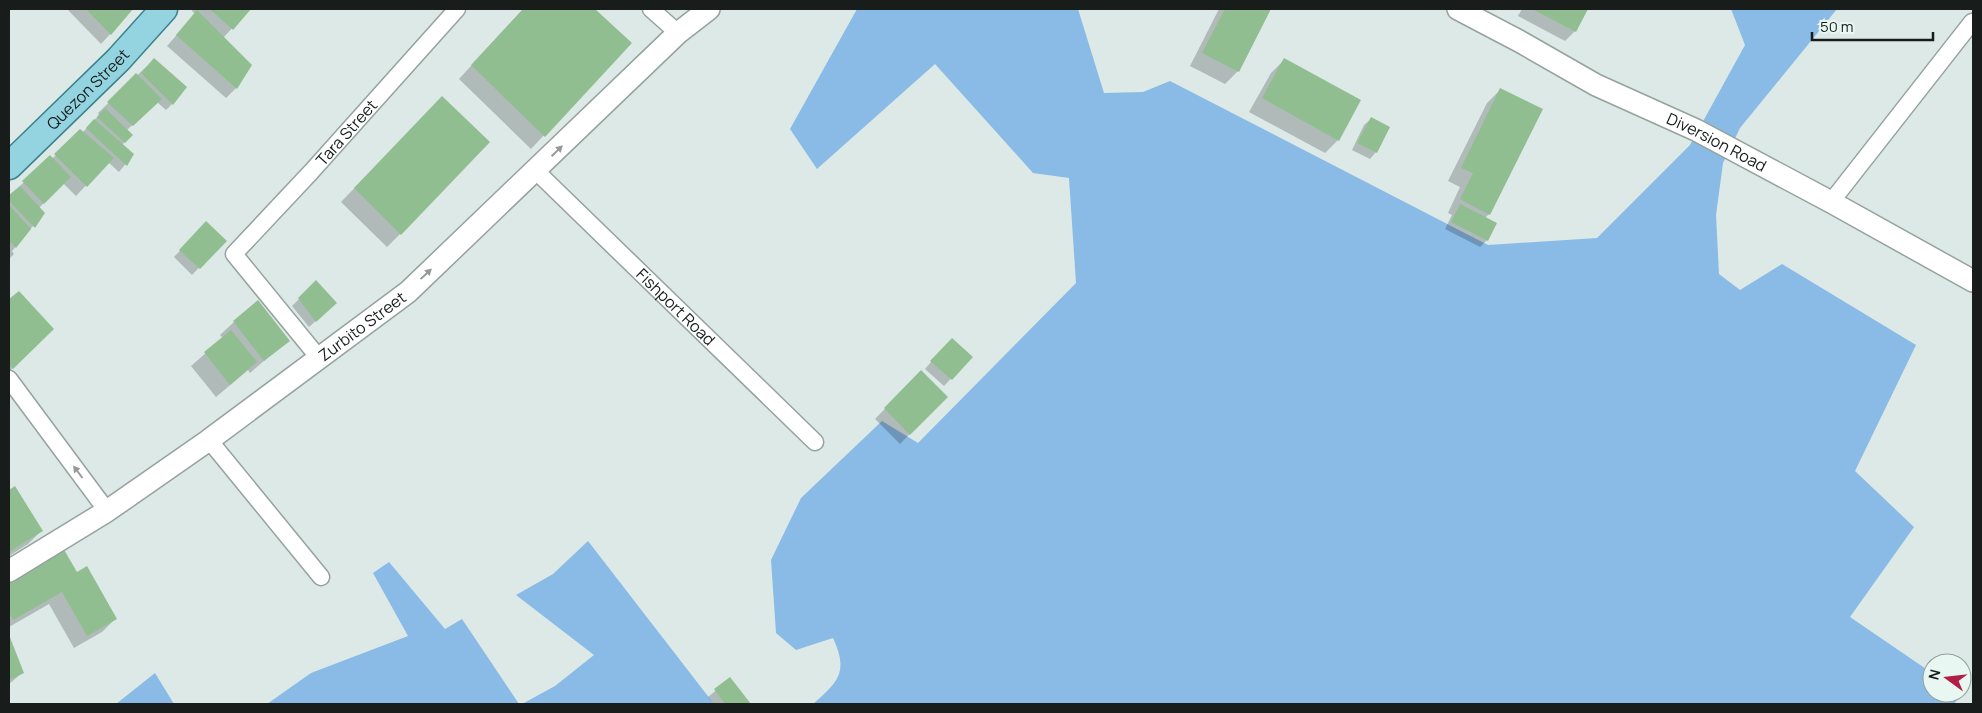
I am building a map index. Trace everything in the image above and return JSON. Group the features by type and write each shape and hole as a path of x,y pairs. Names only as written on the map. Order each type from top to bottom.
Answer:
{"main road":[{"name":"Quezon Street","path":"9,166 118,60 164,9"}],"street":[{"name":"Tara Street","path":"319,358 234,254 311,172 457,9"},
{"path":"651,9 678,33 709,9"},
{"name":"Diversion Road","path":"1458,9 1519,40 1596,85 1696,130 1973,281"},
{"path":"1831,202 1972,22"},
{"name":"Zurbito Street","path":"9,571 107,511 209,440 408,292 678,33"},
{"name":"Fishport Road","path":"536,170 815,442"},
{"path":"9,379 107,511"},
{"path":"209,440 320,577"}],"water":[{"path":"857,9 1078,9 1104,93 1143,92 1170,81 1488,245 1597,238 1690,145 1745,45 1731,9 1837,9 1740,128 1723,163 1716,215 1719,274 1740,290 1782,264 1916,345 1855,471 1914,527 1850,617 1922,666 1922,703 1955,703 813,704 830,689 839,675 840,659 838,649 833,638 796,650 776,633 771,560 801,498 882,421 918,443 1076,283 1069,178 1033,173 935,64 817,169 790,129"},
{"path":"588,541 714,704 522,704 555,686 594,655 516,595 553,574"},
{"path":"389,562 445,629 462,619 519,704 267,704 311,673 408,636 373,573"},
{"path":"155,673 174,704 116,704"}],"building":[{"path":"86,9 133,9 111,35"},
{"path":"210,9 251,9 233,30"},
{"path":"523,9 595,9 632,43 545,137 471,65"},
{"path":"1225,9 1271,9 1239,72 1202,53"},
{"path":"1532,9 1588,9 1576,32"},
{"path":"197,10 252,65 237,89 176,35"},
{"path":"154,58 187,87 173,105 141,73"},
{"path":"1284,58 1361,100 1339,141 1262,98"},
{"path":"136,73 162,99 133,126 107,102"},
{"path":"1500,88 1543,109 1490,215 1460,199 1473,173 1461,168"},
{"path":"442,96 490,142 401,235 354,188"},
{"path":"105,108 133,135 125,143 97,117"},
{"path":"1371,117 1390,127 1377,153 1357,143"},
{"path":"94,119 134,154 127,166 86,128"},
{"path":"80,129 114,158 87,187 54,154"},
{"path":"50,155 71,177 44,204 22,181"},
{"path":"20,186 45,213 35,228 9,201 9,195"},
{"path":"1460,204 1497,223 1488,241 1451,222"},
{"path":"9,205 31,229 16,248 9,240"},
{"path":"206,221 227,241 200,269 179,250"},
{"path":"316,280 337,303 316,322 298,298"},
{"path":"19,291 54,329 13,369 9,364 9,299"},
{"path":"258,300 290,341 264,361 233,321"},
{"path":"231,330 257,362 230,385 204,352"},
{"path":"952,338 973,357 952,380 930,361"},
{"path":"921,370 948,397 910,435 884,408"},
{"path":"15,486 43,531 9,552 9,490"},
{"path":"63,548 77,572 87,566 117,619 87,636 62,592 13,620 9,612 9,579"},
{"path":"9,635 24,673 9,680"},
{"path":"730,677 751,704 725,704 714,689"}]}
